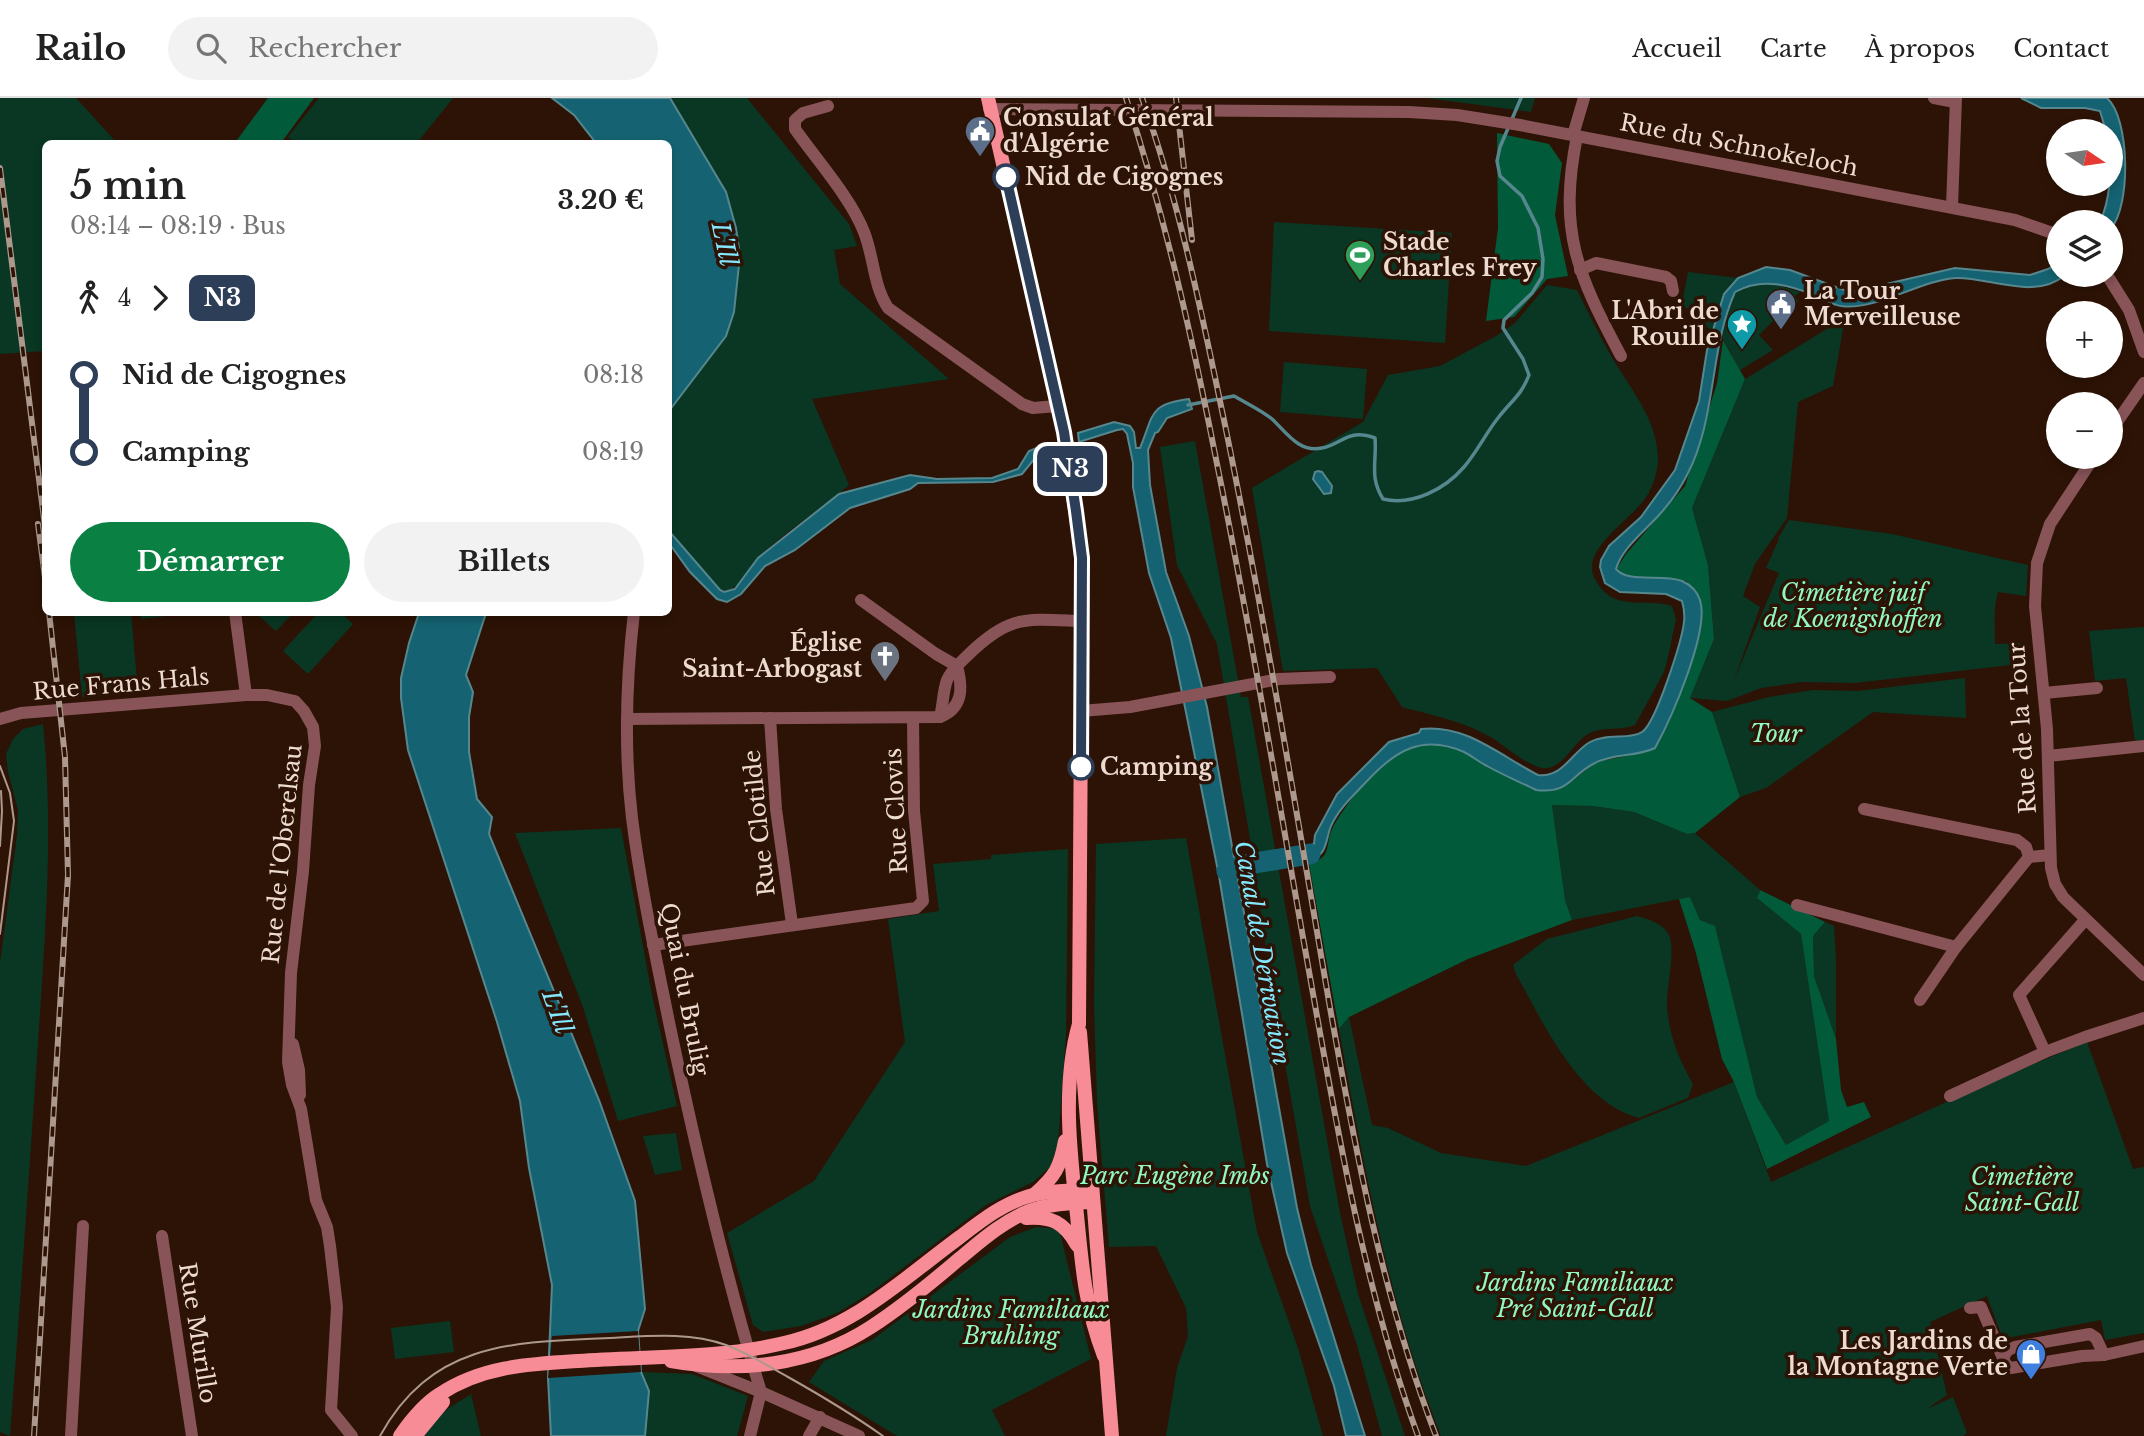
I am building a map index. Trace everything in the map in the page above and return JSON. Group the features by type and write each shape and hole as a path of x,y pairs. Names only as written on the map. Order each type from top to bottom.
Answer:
{"main road":[{"path":"988,104 1066,439 1082,558 1079,1024 1111,1436"},
{"path":"1079,1024 1072,1050 1070,1112 1075,1197 1087,1307 1104,1356"},
{"path":"400,1436 421,1410 439,1394 468,1379 495,1370 523,1364 726,1352 782,1344 832,1328 873,1303 996,1211 1035,1194 1055,1175 1059,1167 1070,1112"},
{"path":"1035,1194 1092,1196"},
{"path":"645,1356 724,1368 798,1358 828,1349 886,1317 993,1231 1030,1211 1075,1197"},
{"path":"1014,1219 1053,1219 1067,1230 1079,1249"},
{"path":"415,1436 441,1403 495,1370"}],"street":[{"path":"1584,98 1575,136 1571,172 1569,213 1573,244 1592,302 1621,356"},
{"path":"1934,98 1956,100 1952,207"},
{"name":"Rue du Schnokeloch","path":"988,104 1410,105 1952,207 2025,222 2046,230"},
{"path":"828,106 803,113 795,120 795,128 848,203 864,231 880,295 888,308 1022,404 1033,408 1057,405"},
{"path":"1580,270 1596,263 1667,277 1671,281 1672,291"},
{"path":"2115,287 2129,310 2144,352"},
{"path":"2123,413 2144,383"},
{"name":"Rue de la Tour","path":"2086,469 2050,524 2037,563 2035,606 2048,756 2051,868 2058,890 2085,920 2144,975"},
{"path":"861,600 957,666"},
{"path":"236,616 246,695"},
{"name":"Quai du Brulig","path":"634,616 626,719 632,816 653,944 698,1161 719,1248 761,1392"},
{"path":"626,719 940,717 947,680 957,666 985,639 1003,626 1050,620 1082,621"},
{"path":"1081,711 1130,707 1279,679 1329,677"},
{"path":"2044,693 2097,688"},
{"name":"Rue Frans Hals","path":"0,719 21,713 246,695"},
{"name":"Rue de l'Oberelsau","path":"246,695 279,696 295,701 308,718 315,736 291,973 290,1024 299,1070 301,1109 316,1200 328,1232 335,1293 337,1314 331,1410 352,1436"},
{"name":"Rue Clotilde","path":"770,718 776,809 792,924"},
{"name":"Rue Clovis","path":"792,924 916,908 923,901 914,811 913,718"},
{"path":"2048,756 2144,746"},
{"path":"1864,809 2017,840 2026,847 2029,857"},
{"path":"1920,1000 1956,947 2029,857 2050,855"},
{"path":"1797,905 1956,947"},
{"path":"2045,1052 2019,995 2085,920"},
{"path":"653,944 792,924"},
{"path":"1950,1096 2045,1052 2144,1018"},
{"path":"71,1436 83,1226"},
{"name":"Rue Murillo","path":"162,1236 192,1436"},
{"path":"1970,1308 1981,1307 2006,1365 2019,1368 2144,1346"},
{"path":"2004,1356 2007,1350 2015,1347 2090,1334 2096,1338 2104,1355"},
{"path":"689,1364 761,1392 859,1436"},
{"path":"750,1436 761,1392"},
{"path":"809,1436 820,1417"}],"green space":[{"path":"0,98 76,98 114,140 42,140 42,351 0,354"},
{"path":"268,98 314,98 283,140 237,140"},
{"path":"319,98 453,98 419,140 292,140 288,137"},
{"path":"670,98 747,98 849,224 857,246 834,250 840,284 949,379 812,399 849,485 769,547 743,580 733,588 720,590 672,534 672,406 726,336 740,255 726,192"},
{"path":"1427,98 1535,98 1531,112"},
{"path":"1497,133 1549,144 1562,163 1555,215 1568,276 1547,279 1514,317 1486,321 1498,228"},
{"name":"Stade Charles Frey","path":"1274,222 1452,233 1445,343 1269,331"},
{"path":"1688,272 1738,278 1724,294 1712,331 1682,304"},
{"path":"1757,283 1771,283 1800,292 1795,296 1798,302 1782,312 1759,335 1773,350 1740,370 1722,337 1734,292"},
{"path":"1547,285 1577,290 1611,356 1648,417 1656,444 1657,467 1650,490 1594,556 1592,568 1595,579 1613,598 1672,606 1676,619 1664,672 1635,725 1588,734 1559,763 1543,768 1529,763 1475,729 1402,707 1377,668 1283,671 1252,488 1363,422 1388,375 1440,366 1496,336 1515,323"},
{"name":"Cimetière juif de Koenigshoffen","path":"1845,318 1833,386 1798,402 1787,518 1755,564 1743,596 1760,607 1734,680 1779,573 1766,568 1778,538 1789,520 1892,534 2028,565 2026,596 1998,592 1995,605 1995,644 2027,643 2028,663 1855,683 1802,682 1761,688 1727,701 1690,698 1714,639 1708,565 1692,508 1745,379"},
{"path":"1723,340 1745,379 1692,508 1708,565 1714,639 1690,698 1712,712 1740,797 1695,833 1687,834 1634,812 1593,806 1552,805 1565,900 1572,920 1468,959 1349,1017 1339,1029 1309,864 1325,854 1330,833 1338,819 1380,766 1393,755 1409,749 1442,745 1536,790 1572,781 1596,762 1646,752 1655,747 1660,739 1694,651 1700,615 1698,599 1686,581 1624,576 1617,568 1685,486 1717,383"},
{"path":"1284,362 1367,369 1363,419 1280,412"},
{"path":"1195,441 1241,697 1248,697 1340,1213 1358,1294 1405,1436 1382,1436 1357,1345 1310,1206 1217,644 1177,565 1160,447"},
{"path":"74,616 131,616 138,692 82,697"},
{"path":"140,616 167,616 141,619"},
{"path":"259,616 290,616 276,631"},
{"path":"315,616 344,616 353,624 308,674 283,651"},
{"path":"2144,627 2144,740 2135,741 2126,678 2095,681 2089,631"},
{"name":"Tour","path":"1965,678 1966,718 1873,712 1766,788 1740,797 1712,712 1769,697 1813,690 1858,691"},
{"path":"43,724 48,804 46,923 10,1436 0,1432 0,963 18,810 6,754 13,739 23,729"},
{"path":"1552,805 1593,806 1634,812 1687,834 1695,833 1760,890 1757,898 1801,934 1829,1121 1786,1145 1757,1097 1715,927 1700,920 1690,897 1572,920 1565,900"},
{"path":"621,828 652,995 677,1106 618,1121 583,1007 515,833"},
{"name":"Parc Eugène Imbs","path":"1186,838 1257,1232 1298,1348 1323,1436 1166,1436 1177,1368 1188,1336 1186,1308 1156,1246 1109,1247 1097,1102 1094,1005 1096,844"},
{"path":"1068,849 1066,1034 1058,1144 1050,1167 1033,1182 986,1205 870,1293 837,1313 801,1326 763,1332 753,1325 727,1233 814,1181 905,1042 888,919 939,911 933,864 991,859 991,855"},
{"path":"1760,890 1825,922 1813,936 1814,976 1836,1039 1841,1090 1847,1107 1864,1102 1871,1117 1767,1169 1734,1082 1722,1059 1696,953 1679,899 1690,897 1700,920 1715,926 1757,1097 1786,1145 1829,1121 1801,934 1757,898"},
{"path":"1637,916 1659,925 1669,935 1672,951 1668,1017 1683,1066 1693,1084 1688,1098 1639,1118 1598,1096 1581,1079 1551,1037 1513,965 1547,939"},
{"path":"1825,922 1834,926 1836,1039 1814,976 1813,936"},
{"path":"1349,1017 1372,1125 1388,1128 1441,1153 1526,1166 1734,1082 1771,1182 1986,1084 2087,1042 2133,1169 2144,1167 2144,1333 2105,1340 2101,1320 2002,1337 1987,1296 1930,1322 1947,1395 1927,1409 1953,1397 1967,1433 1963,1436 1441,1436 1407,1337 1380,1235 1339,1029"},
{"path":"676,1133 682,1170 655,1175 643,1136"},
{"name":"Jardins Familiaux Bruhling","path":"1036,1227 1059,1229 1091,1359 992,1410 1005,1436 897,1436 809,1382 824,1361 872,1340 1010,1237"},
{"path":"450,1321 454,1352 395,1359 391,1328"},
{"path":"641,1372 692,1374 748,1396 737,1436 645,1436 649,1391"},
{"path":"471,1394 481,1436 421,1436 443,1412"}],"water":[{"name":"L'Ill","path":"552,98 670,98 726,192 740,255 734,312 726,336 672,407 672,140 594,140 574,115"},
{"path":"2021,98 2107,98 2115,108 2118,119 2102,119 2100,111 2085,108 2041,108"},
{"path":"2123,138 2125,162 2123,195"},
{"path":"2108,196 2123,196 2120,210 2104,210"},
{"path":"1766,267 1790,270 1844,290 1856,291 1955,268 2030,275 2046,270 2046,285 2012,286 1956,278 1855,306 1838,305 1807,292 1776,284 1755,285 1735,292 1721,337 1709,407 1697,453 1674,496 1629,547 1616,569 1629,576 1682,581 1693,589 1700,600 1702,614 1694,653 1679,697 1655,748 1602,760 1586,768 1563,787 1547,791 1536,790 1464,752 1449,747 1423,745 1411,748 1378,769 1338,813 1323,851 1310,859 1308,846 1314,844 1315,835 1337,794 1389,742 1419,733 1421,729 1453,731 1468,736 1538,775 1547,775 1561,769 1584,746 1596,739 1631,736 1642,732 1648,725 1661,698 1679,646 1684,619 1682,601 1666,594 1620,592 1605,583 1600,567 1601,560 1609,546 1641,517 1675,470 1699,401 1707,350 1724,294 1738,278"},
{"path":"1189,399 1192,409 1167,418 1155,433 1148,450 1150,485 1166,572 1189,636 1207,707 1297,1208 1311,1265 1365,1436 1346,1436 1334,1386 1287,1253 1267,1164 1219,876 1171,638 1149,573 1133,487 1133,463 1127,434 1123,429 1117,430 1079,442 1078,433 1114,422 1130,426 1134,432 1136,448 1140,448 1151,419 1159,408"},
{"path":"1049,443 1052,451 1035,458 1022,474 993,482 918,483 910,489 850,508 795,550 765,566 741,594 727,602 717,599 690,572 672,547 672,534 724,592 735,589 758,558 839,494 910,475 937,479 992,478 1018,469 1029,451"},
{"path":"1318,471 1322,472 1332,486 1331,493 1324,494 1313,479"},
{"name":"L'Ill","path":"418,616 485,616 466,675 473,692 469,717 469,752 477,799 492,817 489,834 599,1100 635,1201 645,1309 638,1331 641,1372 649,1391 645,1436 551,1436 548,1378 552,1285 529,1168 520,1101 497,1022 408,750 401,678"}],"pier":[{"path":"638,1331 641,1372 548,1378 552,1336"}],"waterway":[{"path":"1188,405 1234,396 1268,416 1294,441 1307,448 1322,448 1351,436 1366,435 1375,438 1376,484 1383,499 1394,501 1417,498 1438,489 1456,475 1519,393 1529,375 1523,359 1503,328 1504,320 1532,293 1542,277 1543,259 1538,228 1522,196 1500,176 1497,161 1500,147 1521,98"},
{"name":"Canal de Dérivation","path":"1227,871 1249,864 1310,854"}],"tram line":[{"path":"0,766 10,793 14,821 0,934"},
{"path":"0,846 1,791"},
{"path":"380,1436 401,1405 425,1381 451,1364 479,1353 541,1342 640,1336 698,1338 726,1345 824,1398 883,1436"}],"railway":[{"path":"1126,98 1165,232 1207,413 1355,1214 1383,1326 1418,1436"},
{"path":"1142,98 1179,219 1225,425 1360,1167 1400,1329 1436,1436"},
{"path":"1176,98 1192,240"},
{"path":"0,168 42,503"},
{"path":"38,524 42,554"},
{"path":"34,1436 68,875 65,757 49,616"}],"bus line":[{"name":"N3","path":"1006,177 1064,432 1082,558 1081,767"}],"place":[{"name":"Consulat Général d'Algérie","path":"980,158"},
{"name":"Nid de Cigognes","path":"1006,177"},
{"name":"Stade Charles Frey","path":"1360,282"},
{"name":"La Tour Merveilleuse","path":"1781,331"},
{"name":"L'Abri de Rouille","path":"1742,351"},
{"name":"Église Saint-Arbogast","path":"885,683"},
{"name":"Camping","path":"1081,767"},
{"name":"Les Jardins de la Montagne Verte","path":"2031,1381"}],"park label":[{"name":"Cimetière Saint-Gall","path":"2022,1190"},
{"name":"Jardins Familiaux Pré Saint-Gall","path":"1575,1296"}]}
